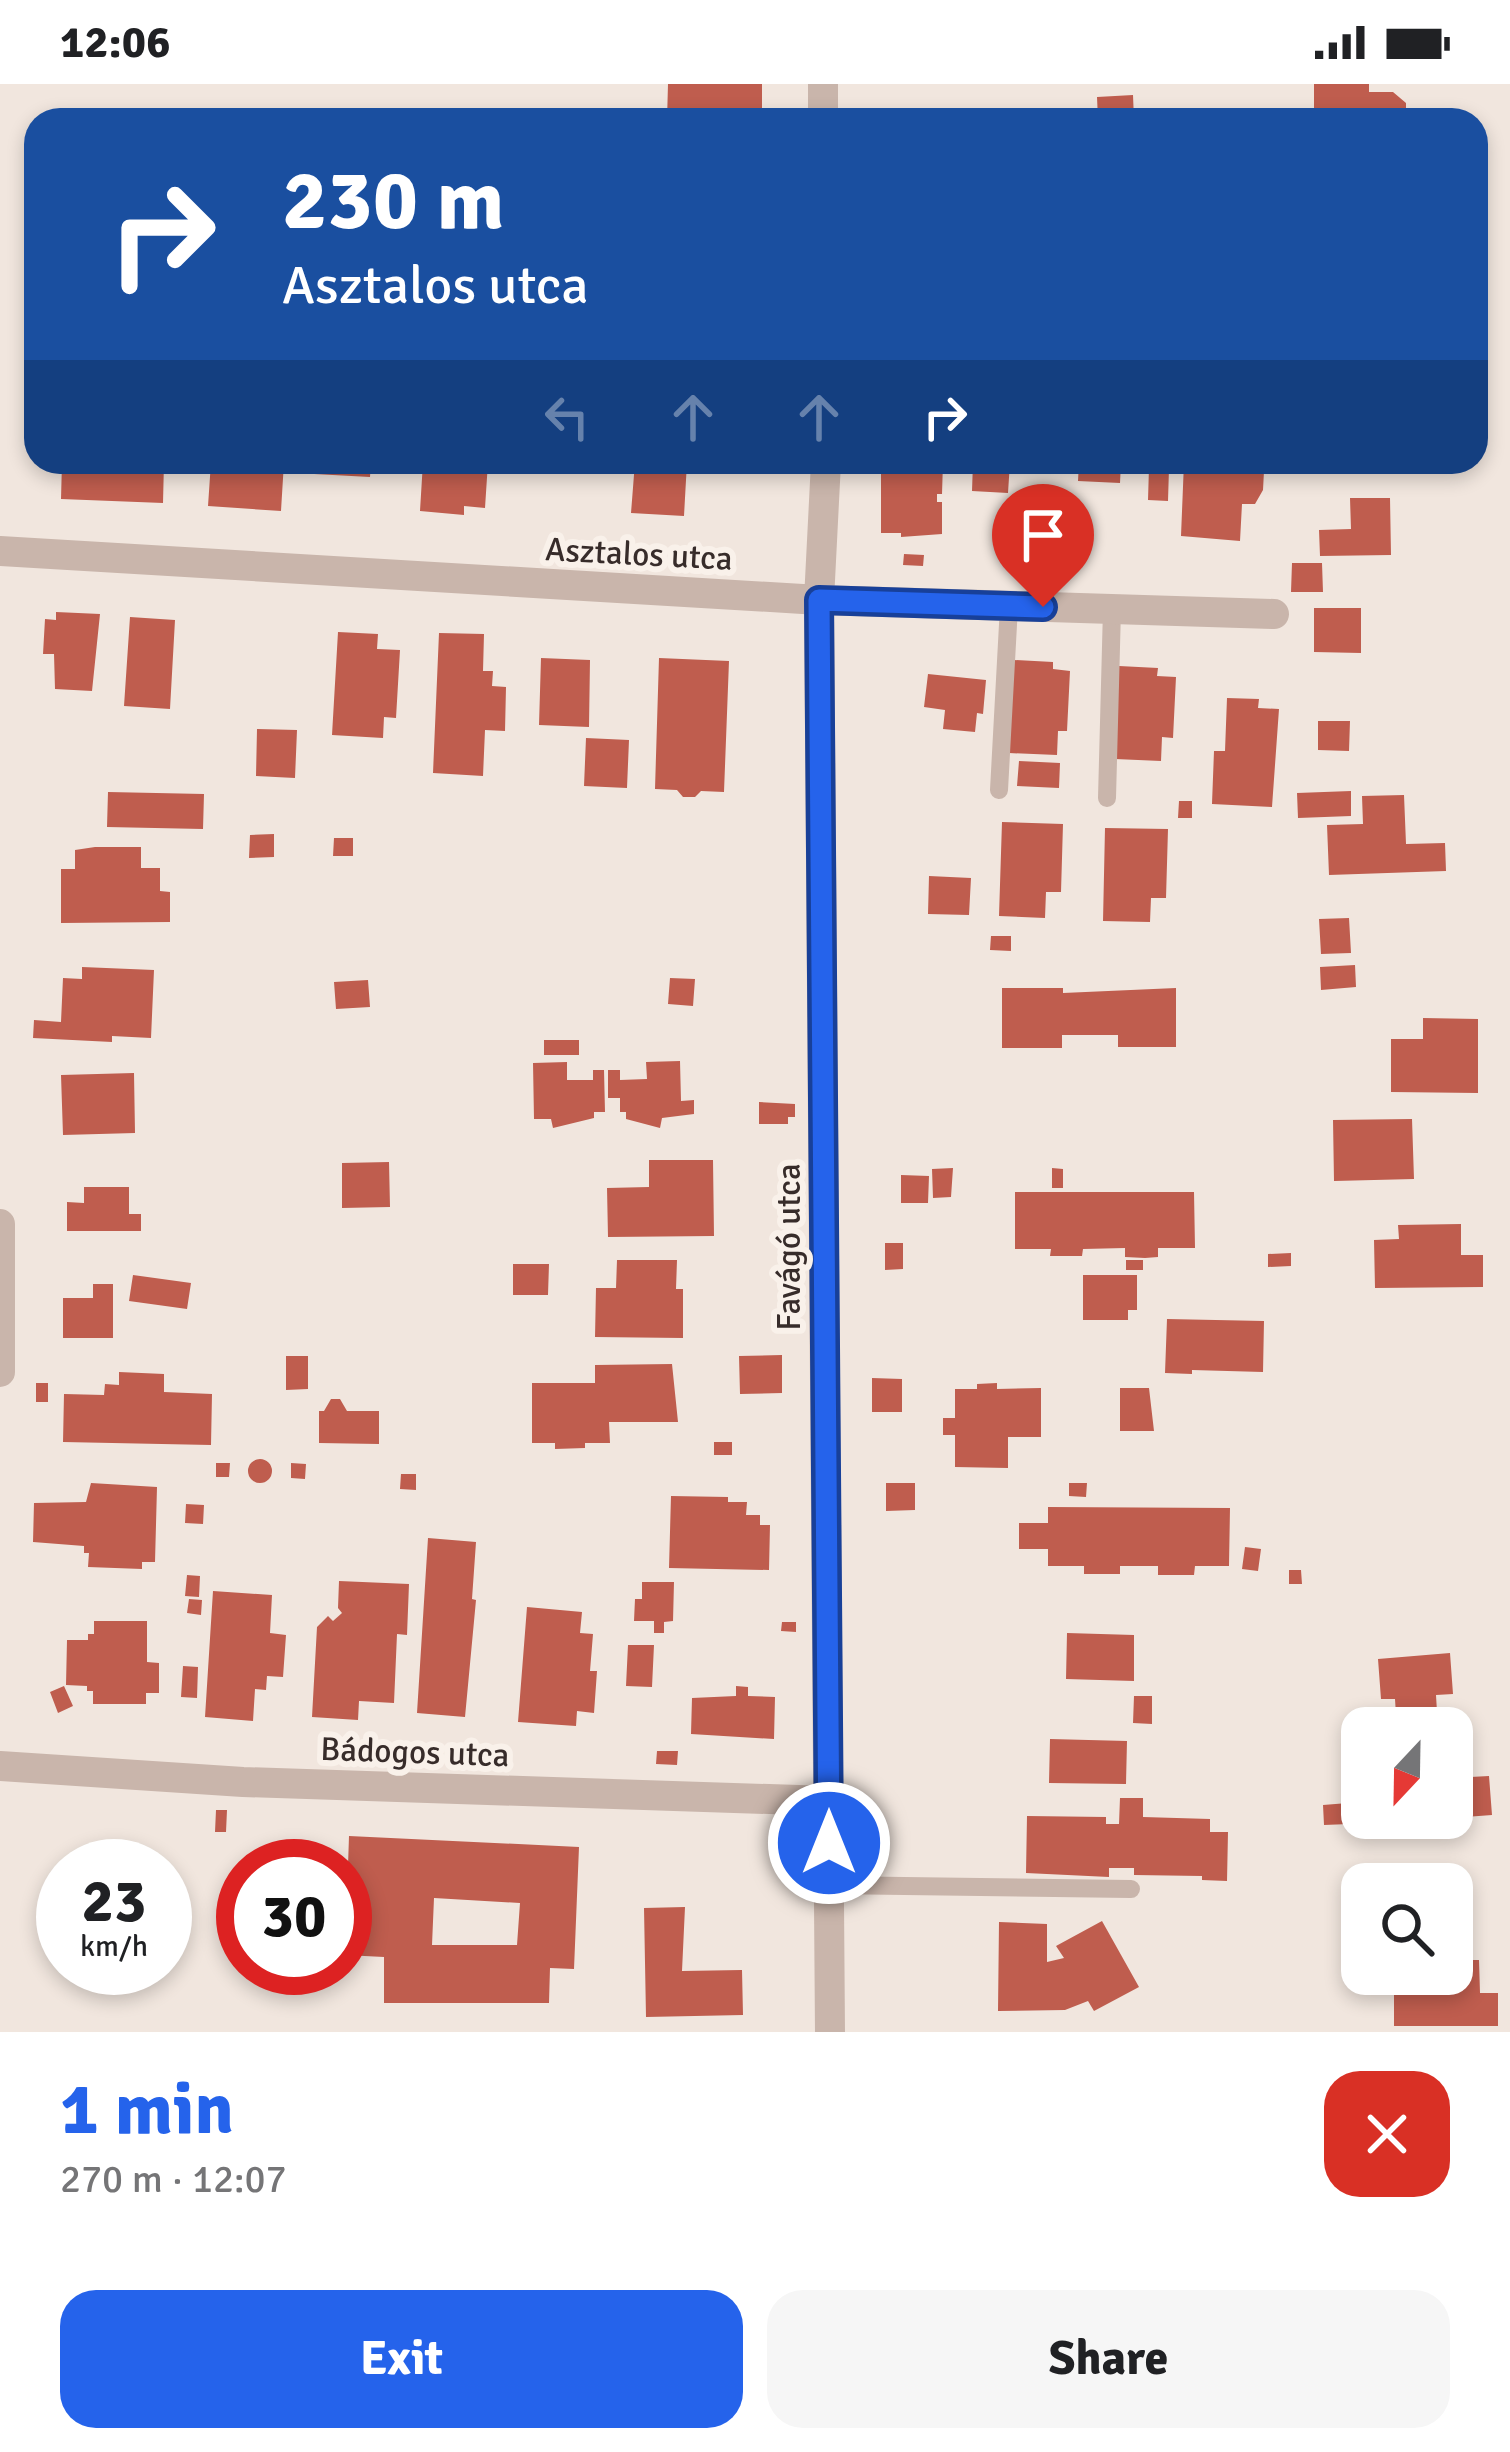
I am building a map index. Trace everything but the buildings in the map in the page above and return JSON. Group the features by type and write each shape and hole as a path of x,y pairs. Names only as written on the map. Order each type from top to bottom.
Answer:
{"street":[{"name":"Favágó utca","path":"825,474 819,600 830,2032"},
{"name":"Asztalos utca","path":"0,551 819,600 1274,614"},
{"path":"0,1224 0,1372"},
{"name":"Bádogos utca","path":"0,1766 243,1781 828,1801"}],"lane":[{"path":"999,790 1009,606"},
{"path":"1107,798 1112,609"},
{"path":"829,1885 1131,1889"}],"route":[{"path":"829,1843 819,600 1043,607"}]}
